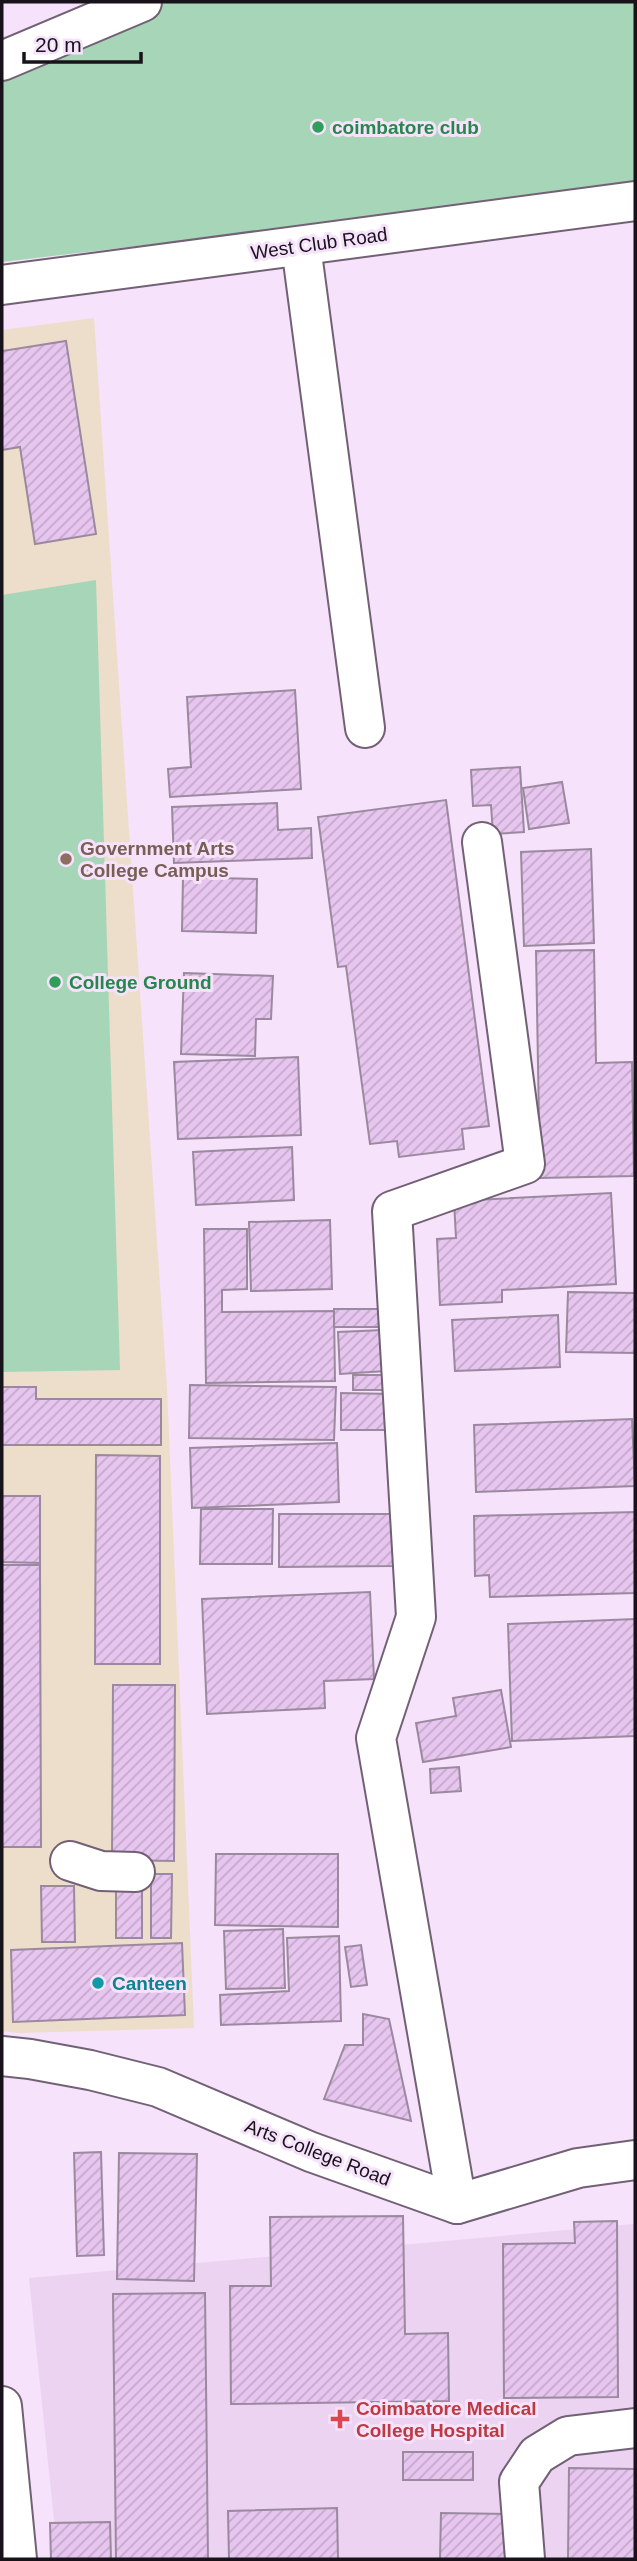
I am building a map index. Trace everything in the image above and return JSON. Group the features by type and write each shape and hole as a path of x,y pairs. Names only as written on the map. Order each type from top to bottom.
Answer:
{"street":[{"path":"2,61 142,2"},
{"name":"West Club Road","path":"2,285 635,201"},
{"path":"301,246 366,728"},
{"path":"482,842 525,1164 392,1211 416,1617 376,1738 457,2204 578,2168 635,2160"},
{"path":"70,1861 101,1871 135,1872"},
{"name":"Arts College Road","path":"2,2056 90,2070 158,2087 311,2152 457,2204"},
{"path":"2,2406 17,2559"},
{"path":"526,2559 519,2482 537,2455 568,2436 635,2428"}],"shaded area":[{"name":"Government Arts College Campus","path":"94,318 167,1388 194,2028 19,2033 2,2031 2,330"},
{"name":"Coimbatore Medical College Hospital","path":"635,2224 635,2559 58,2559 29,2278"}],"green space":[{"name":"coimbatore club","path":"137,2 635,2 635,187 2,262 2,68"},
{"name":"College Ground","path":"96,580 120,1370 2,1372 2,595"}],"building":[{"path":"66,341 96,534 35,544 20,447 2,450 2,351"},
{"path":"295,690 301,789 170,797 168,769 191,767 187,697"},
{"path":"520,767 524,832 493,834 491,805 473,806 471,770"},
{"path":"562,782 569,823 529,829 523,788"},
{"path":"446,800 489,1126 462,1129 464,1149 399,1157 397,1141 370,1144 346,966 338,967 318,817"},
{"path":"277,803 278,830 311,828 312,858 174,863 172,807"},
{"path":"591,849 594,943 524,946 521,852"},
{"path":"183,877 257,879 256,933 182,931"},
{"path":"594,950 596,1063 632,1062 634,1176 540,1178 536,951"},
{"path":"184,973 273,976 271,1019 256,1019 255,1056 181,1054"},
{"path":"298,1057 301,1135 178,1139 174,1062"},
{"path":"292,1147 294,1200 196,1205 193,1152"},
{"path":"611,1193 616,1284 502,1290 502,1302 440,1305 437,1239 456,1238 454,1201"},
{"path":"330,1220 332,1289 251,1291 249,1222"},
{"path":"204,1229 247,1229 247,1289 222,1290 222,1312 334,1311 335,1381 206,1383"},
{"path":"568,1292 635,1293 635,1353 566,1352"},
{"path":"334,1309 379,1309 379,1327 334,1327"},
{"path":"558,1315 560,1367 455,1371 452,1320"},
{"path":"383,1330 386,1371 340,1374 338,1332"},
{"path":"353,1375 388,1375 389,1390 353,1390"},
{"path":"190,1385 336,1387 334,1440 189,1438"},
{"path":"2,1387 36,1387 36,1399 161,1399 161,1445 2,1445"},
{"path":"341,1393 393,1394 392,1430 341,1430"},
{"path":"632,1419 635,1486 476,1492 474,1425"},
{"path":"337,1443 339,1502 192,1508 190,1448"},
{"path":"96,1455 160,1456 160,1664 95,1664"},
{"path":"2,1496 40,1496 40,1563 2,1562"},
{"path":"201,1509 273,1509 272,1564 200,1564"},
{"path":"635,1512 635,1593 490,1597 489,1575 475,1576 474,1516"},
{"path":"279,1514 393,1514 393,1566 279,1567"},
{"path":"2,1565 40,1565 41,1847 2,1847"},
{"path":"370,1592 374,1679 324,1681 325,1708 207,1714 202,1599"},
{"path":"635,1619 635,1736 512,1741 508,1624"},
{"path":"113,1685 175,1685 174,1861 112,1860"},
{"path":"501,1690 511,1747 423,1762 416,1723 456,1716 453,1698"},
{"path":"459,1767 461,1791 431,1793 430,1769"},
{"path":"216,1854 338,1854 338,1927 215,1925"},
{"path":"151,1874 172,1874 171,1938 151,1938"},
{"path":"116,1882 142,1882 142,1938 116,1938"},
{"path":"41,1886 74,1886 75,1942 42,1942"},
{"path":"283,1929 285,1988 226,1989 224,1931"},
{"path":"339,1936 341,2021 221,2025 220,1995 289,1991 287,1938"},
{"name":"Canteen","path":"182,1943 185,2015 13,2022 11,1950"},
{"path":"361,1945 367,1985 351,1987 345,1947"},
{"path":"363,2014 389,2019 411,2121 324,2099 345,2045 363,2045"},
{"path":"101,2152 104,2255 77,2256 74,2153"},
{"path":"119,2153 197,2154 194,2281 117,2279"},
{"path":"403,2216 405,2334 448,2333 449,2401 231,2404 230,2286 271,2286 270,2217"},
{"path":"617,2221 618,2397 504,2398 503,2244 575,2243 574,2222"},
{"path":"205,2293 208,2559 116,2559 113,2294"},
{"path":"403,2452 473,2452 473,2480 403,2480"},
{"path":"569,2468 635,2469 635,2559 568,2559"},
{"path":"337,2508 338,2559 229,2559 228,2511"},
{"path":"441,2513 513,2514 512,2559 440,2559"},
{"path":"110,2522 111,2559 51,2559 50,2523"}],"place":[{"name":"coimbatore club","path":"318,127"},
{"name":"Government Arts College Campus","path":"66,859"},
{"name":"College Ground","path":"55,982"},
{"name":"Canteen","path":"98,1983"},
{"name":"Coimbatore Medical College Hospital","path":"340,2419"}]}
